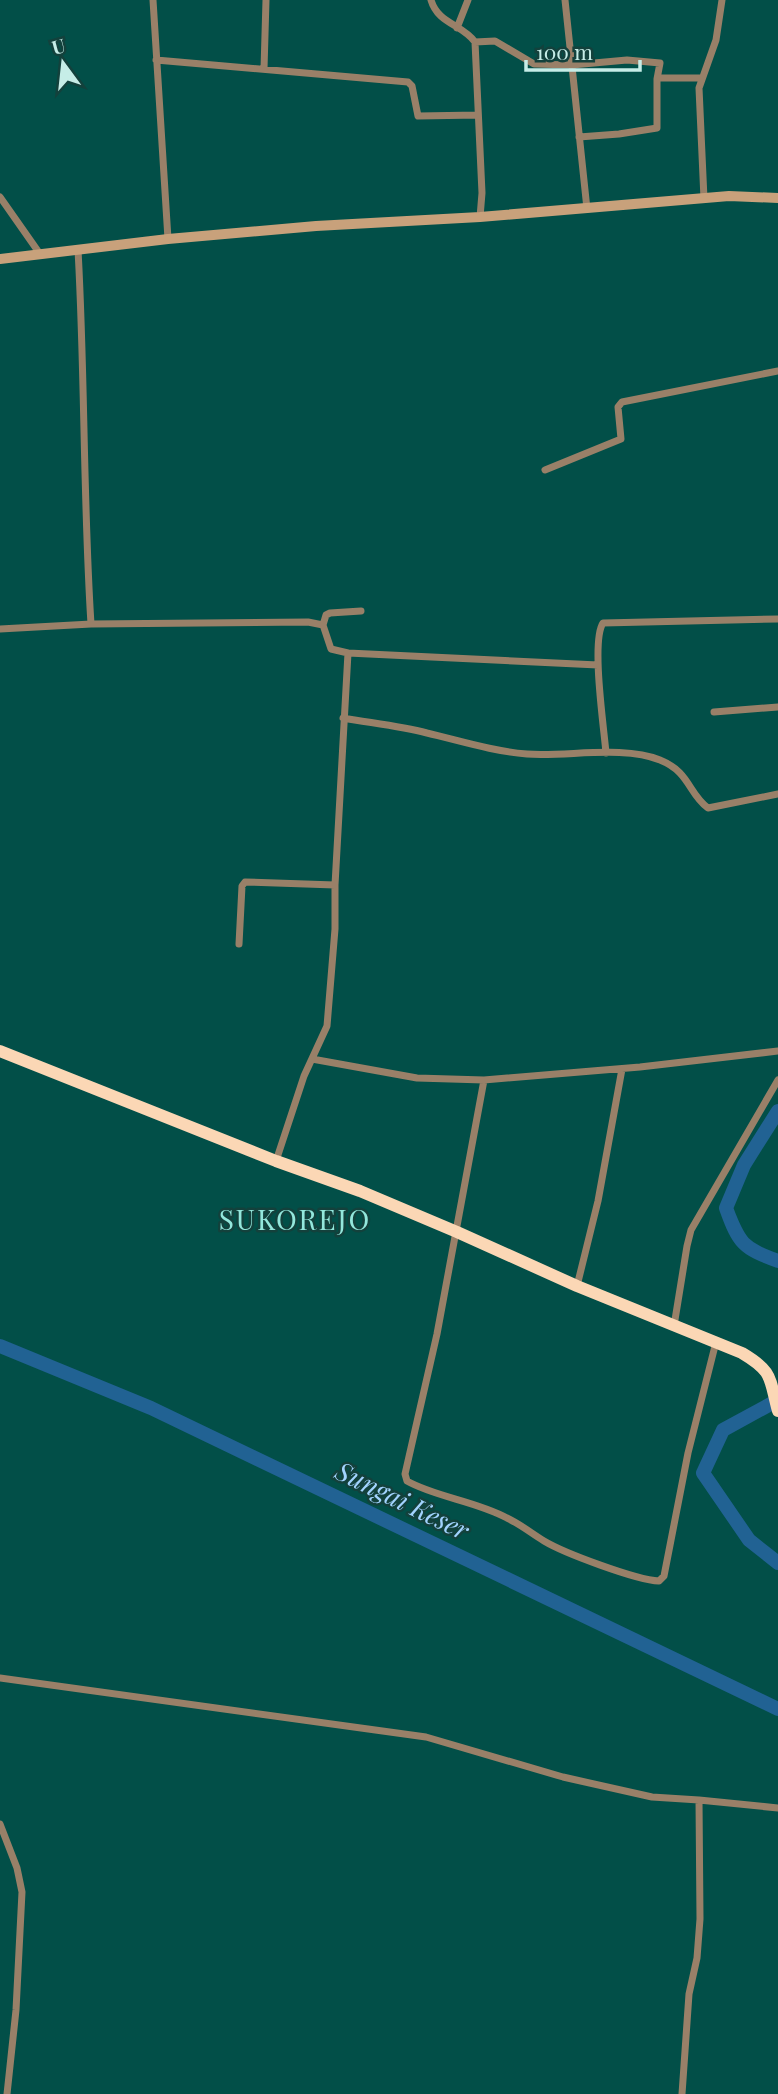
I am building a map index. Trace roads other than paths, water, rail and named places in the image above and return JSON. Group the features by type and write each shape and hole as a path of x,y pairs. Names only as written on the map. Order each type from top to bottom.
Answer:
{"highway":[{"path":"0,1051 276,1161 360,1191 577,1286 742,1353 764,1367 768,1373 778,1411"}],"street":[{"path":"153,0 168,239"},
{"path":"264,69 266,0"},
{"path":"431,0 438,16 470,35 475,42 480,217"},
{"path":"457,28 468,0"},
{"path":"565,0 587,209"},
{"path":"704,199 698,101 702,78 716,40 722,0"},
{"path":"475,42 495,41 534,64 572,65 627,60 658,62 660,128 579,137"},
{"path":"156,60 408,82 412,86 418,116 478,116"},
{"path":"659,78 702,78"},
{"path":"0,259 168,239 316,226 480,217 748,196 778,198"},
{"path":"0,197 40,254"},
{"path":"78,250 83,336 86,538 92,624"},
{"path":"545,470 621,439 618,410 622,402 778,371"},
{"path":"360,611 330,612 326,615 323,625 331,649 348,653 598,665"},
{"path":"606,753 598,665 600,626 607,622 778,619"},
{"path":"0,629 92,624 308,622 323,625"},
{"path":"276,1161 312,1059 327,1026 335,929 348,653"},
{"path":"714,712 778,707"},
{"path":"343,718 425,732 471,746 506,751 530,754 606,753 657,759 672,765 686,778 708,808 778,794"},
{"path":"239,944 242,887 245,881 335,885"},
{"path":"312,1059 417,1078 484,1080 622,1069 778,1051"},
{"path":"577,1286 598,1201 622,1069"},
{"path":"484,1080 457,1232 404,1476 410,1483 471,1502 508,1518 546,1542 643,1580 659,1581 662,1578 688,1453 716,1342"},
{"path":"674,1326 691,1230 778,1080"},
{"path":"0,1678 426,1737 563,1777 652,1797 778,1808"},
{"path":"682,2094 690,1994 697,1958 700,1919 699,1800"},
{"path":"0,1824 18,1868 22,1892 16,2010 7,2094"}],"waterway":[{"name":"Sungai Keser","path":"778,1111 744,1165 726,1208 744,1243 778,1261"},
{"name":"Sungai Keser","path":"0,1346 151,1408 778,1709"},
{"name":"Sungai Keser","path":"778,1400 723,1430 703,1473 749,1540 778,1563"}],"district":[{"name":"SUKOREJO","path":"295,1220"}]}
